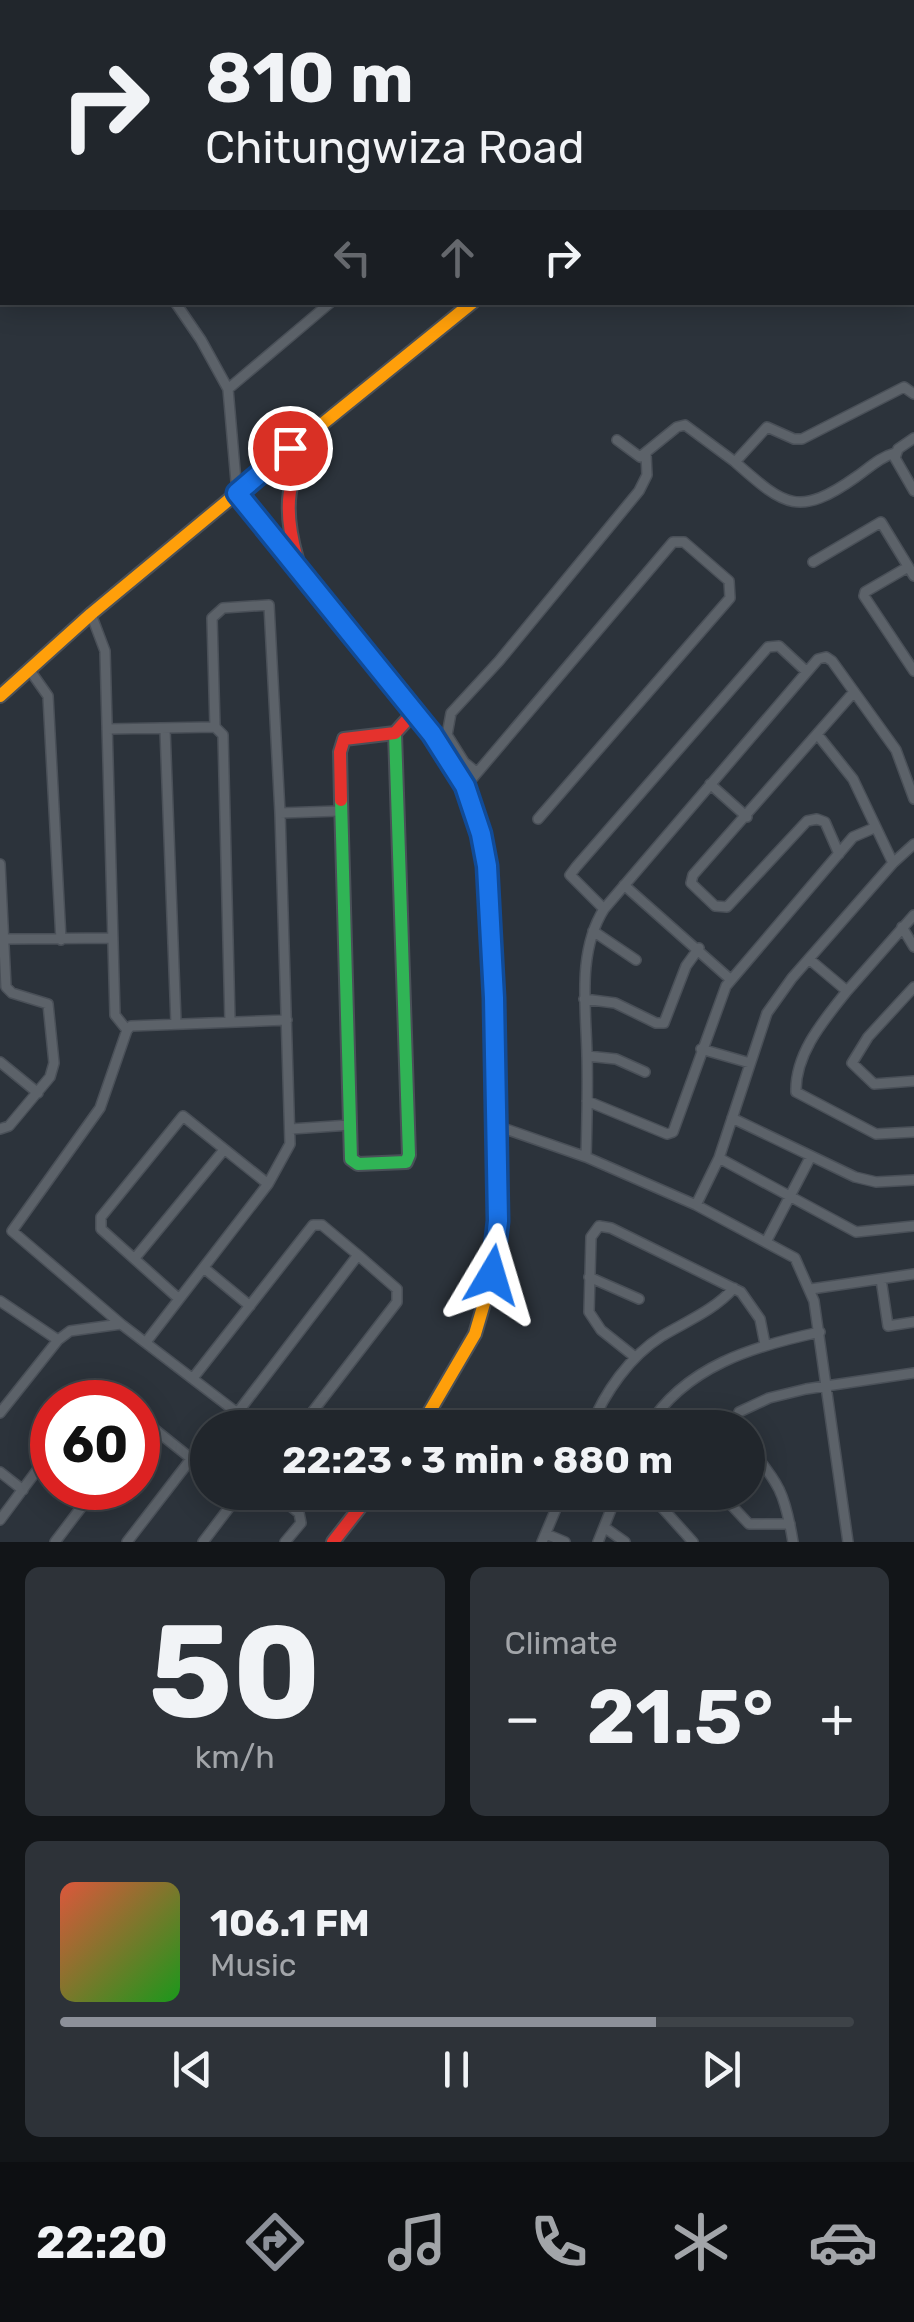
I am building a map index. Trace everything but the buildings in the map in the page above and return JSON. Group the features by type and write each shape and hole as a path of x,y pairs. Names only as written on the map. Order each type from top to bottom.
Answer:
{"main road":[{"path":"0,696 91,614 469,305"},
{"path":"300,569 286,519 286,502 293,470 317,426"},
{"path":"237,493 415,711 465,786 481,834 487,866 498,1221 487,1300 464,1358 431,1410"},
{"path":"395,733 409,1136 406,1162 358,1164 352,1158 350,1125 340,752 344,739 395,733 415,711"},
{"path":"334,1542 358,1510"}],"street":[{"path":"177,305 228,389 237,493"},
{"path":"228,389 327,305"},
{"path":"735,462 767,427 794,440 802,439 904,388 914,394"},
{"path":"617,440 640,456 685,425 775,497 793,502 814,500 914,438"},
{"path":"895,453 914,490"},
{"path":"476,772 464,762 447,735 451,713 500,661 620,517 647,475 646,454"},
{"path":"813,562 881,522 911,572 865,592 864,596 914,671"},
{"path":"465,786 672,542 684,542 730,581 730,598 538,819"},
{"path":"146,1342 268,1184 290,1144 269,605 223,608 212,618 215,727 223,735 230,1022"},
{"path":"91,614 105,652 115,1016 126,1030"},
{"path":"604,909 575,883 570,875 576,867 768,647 780,646 807,672"},
{"path":"586,1157 584,999 593,931 604,909 818,659 826,656 832,661 896,750 914,799"},
{"path":"29,669 48,696 62,940"},
{"path":"839,854 825,822 807,821 726,907 715,906 692,886 691,879 853,693"},
{"path":"107,730 215,727"},
{"path":"165,729 176,1023"},
{"path":"818,734 852,779 893,863"},
{"path":"710,784 747,817"},
{"path":"280,813 339,811"},
{"path":"587,1102 671,1133 720,995 730,979 853,837 874,828"},
{"path":"696,1206 719,1158 767,1013 809,959 914,844"},
{"path":"0,864 8,990 50,1006 54,1063 50,1077 38,1093 9,1126 0,1129"},
{"path":"624,885 730,979"},
{"path":"914,915 815,1031 805,1053 796,1092 876,1134 914,1132"},
{"path":"902,928 914,947"},
{"path":"593,931 636,960"},
{"path":"4,939 113,938"},
{"path":"584,999 615,1003 664,1024 686,966 698,948"},
{"path":"809,959 847,991"},
{"path":"914,987 868,1037 852,1063 874,1084 914,1081"},
{"path":"12,1232 100,1108 126,1030 131,1026 288,1020"},
{"path":"701,1049 750,1063"},
{"path":"587,1056 616,1060 644,1072"},
{"path":"0,1062 38,1093"},
{"path":"178,1298 101,1229 101,1217 183,1116 268,1184"},
{"path":"732,1118 868,1181 914,1180"},
{"path":"291,1129 350,1125"},
{"path":"497,1126 586,1157 767,1240 796,1258 811,1289 820,1332 848,1542"},
{"path":"135,1258 223,1151"},
{"path":"767,1240 811,1156"},
{"path":"719,1158 856,1232 914,1226"},
{"path":"0,1222 121,1324 235,1410"},
{"path":"193,1378 313,1225 322,1225 397,1289 397,1302 314,1410"},
{"path":"635,1358 591,1317 592,1231 606,1226 734,1288 752,1303 760,1318 764,1344"},
{"path":"240,1410 358,1255"},
{"path":"204,1268 250,1306"},
{"path":"811,1289 914,1274"},
{"path":"590,1277 640,1299"},
{"path":"882,1278 888,1326 914,1322"},
{"path":"599,1410 635,1358 662,1336 710,1310 734,1288"},
{"path":"2,1305 58,1340"},
{"path":"0,1413 58,1340 70,1332 121,1324"},
{"path":"666,1410 691,1381 725,1360 764,1344 820,1332"},
{"path":"743,1410 806,1389 914,1372"},
{"path":"160,1434 190,1459"},
{"path":"127,1542 190,1461"},
{"path":"765,1467 780,1486 793,1542"},
{"path":"0,1472 23,1490"},
{"path":"0,1520 30,1480"},
{"path":"55,1542 79,1510"},
{"path":"203,1542 226,1510"},
{"path":"286,1542 300,1522 295,1510"},
{"path":"556,1510 544,1538 566,1542"},
{"path":"598,1542 611,1510"},
{"path":"664,1510 693,1542"},
{"path":"736,1510 749,1524 790,1524"},
{"path":"604,1528 625,1542"}],"traffic: fast":[{"path":"341,800 351,1159 358,1164 406,1162 409,1155 395,733"}],"traffic: slow":[{"path":"318,591 237,493 469,305"},
{"path":"0,696 91,614 237,493"},
{"path":"431,1410 475,1334 493,1273 499,1191 495,966"}],"traffic: jam":[{"path":"297,559 290,524 290,494 297,465 313,433"},
{"path":"318,591 418,711 464,786 488,874 495,966"},
{"path":"341,800 340,752 344,739 395,733 415,711"},
{"path":"333,1542 358,1510"}],"route":[{"path":"290,448 237,493 432,734 465,786 481,834 487,866 494,998 498,1221 492,1275"}]}
